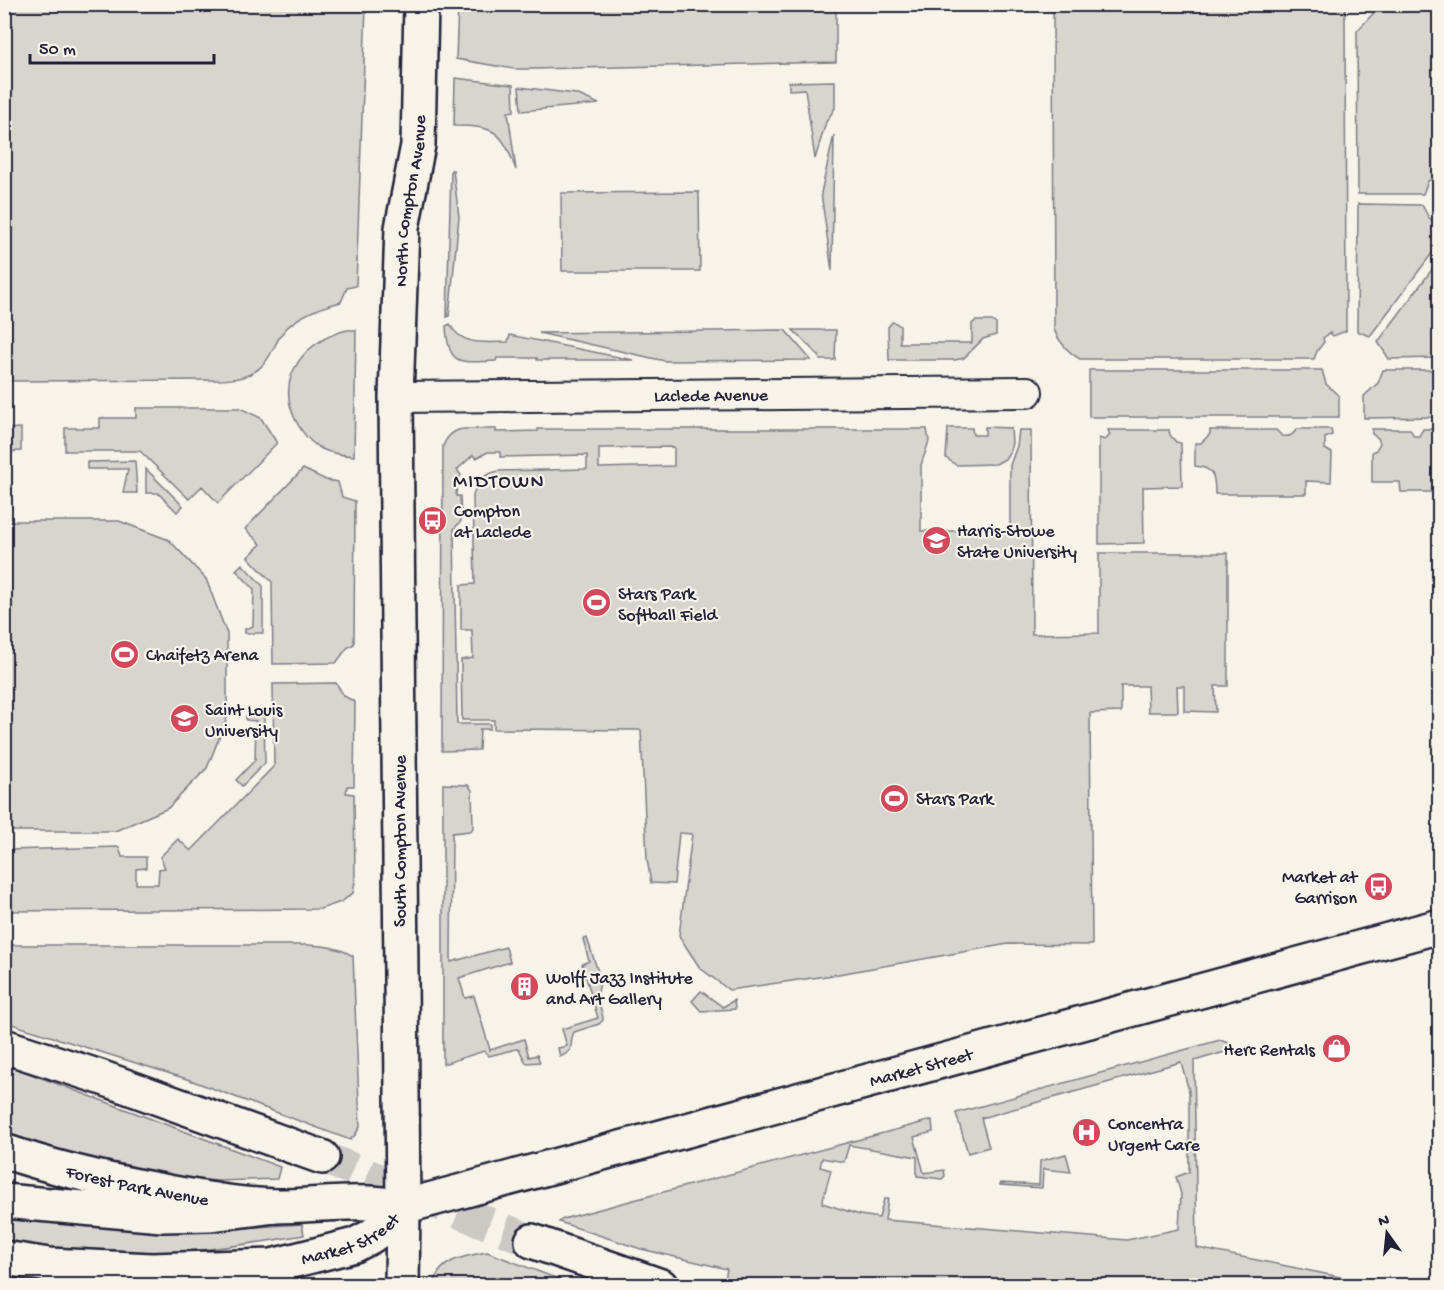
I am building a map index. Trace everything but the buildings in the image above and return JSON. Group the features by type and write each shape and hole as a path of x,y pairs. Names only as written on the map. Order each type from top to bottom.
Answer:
{"main road":[{"name":"North Compton Avenue","path":"396,397 402,228 418,145 421,4"},
{"name":"South Compton Avenue","path":"396,397 402,1286"},
{"name":"Market Street","path":"275,1206 370,1202 403,1207 1440,926"},
{"path":"4,1046 100,1077 322,1157"},
{"name":"Forest Park Avenue","path":"4,1150 39,1163 111,1182 200,1198 275,1206"},
{"path":"4,1202 162,1215 211,1214 275,1206"},
{"name":"Market Street","path":"4,1258 49,1265 152,1270 272,1266 355,1245 387,1225 403,1207"},
{"path":"532,1241 661,1286"},
{"path":"200,1286 272,1266"}],"street":[{"name":"Laclede Avenue","path":"396,397 1027,392"}],"shaded area":[{"path":"4,5 366,5 356,286 347,288 341,302 310,312 295,321 281,335 261,367 243,377 222,380 5,381"},
{"path":"458,5 836,5 836,62 514,69 456,59"},
{"path":"1053,5 1345,5 1346,331 1333,336 1330,333 1323,338 1324,342 1314,359 1080,359 1061,342 1054,329"},
{"path":"1381,5 1430,5 1439,23 1439,175 1428,181 1423,194 1358,194 1357,31"},
{"path":"455,78 513,85 514,111 508,112 516,170 506,147 496,133 479,127 454,126"},
{"path":"835,81 835,108 826,122 815,159 805,89 789,90 789,82"},
{"path":"519,87 576,94 599,104 521,111"},
{"path":"834,135 832,271 821,193"},
{"path":"451,170 453,170 459,217 449,316 447,317"},
{"path":"699,192 700,271 562,271 561,193"},
{"path":"1358,204 1422,205 1429,218 1439,224 1439,244 1370,336 1357,331"},
{"path":"1439,260 1439,358 1389,359 1378,342"},
{"path":"975,321 992,321 996,324 996,335 983,339 964,358 889,360 888,327 892,322 900,326 900,343 972,343 972,324"},
{"path":"450,324 461,337 475,342 508,342 510,335 633,360 497,358 496,361 474,362 459,360 453,356 447,340 446,326"},
{"path":"347,330 356,330 354,456 326,451 310,440 295,419 290,403 289,388 298,362 307,351 332,335"},
{"path":"785,330 811,360 665,361 539,333"},
{"path":"793,330 836,330 835,360 820,360 819,356"},
{"path":"1089,370 1322,370 1326,384 1339,396 1339,417 1089,417"},
{"path":"1383,370 1439,370 1439,417 1364,418 1364,396 1378,383"},
{"path":"136,408 240,408 261,418 277,443 218,503 202,486 189,499 140,451 65,451 65,428 100,428 100,418 136,418"},
{"path":"985,427 1011,428 1012,443 1005,459 996,464 956,465 946,458 948,428 972,428 973,435 985,435"},
{"path":"21,428 21,451 5,452 5,429"},
{"path":"464,429 496,429 496,432 538,431 538,429 927,429 929,441 921,465 921,531 1010,531 1010,465 1017,446 1019,430 1031,430 1032,634 1099,633 1099,553 1228,553 1228,686 1215,686 1216,712 1184,711 1184,686 1177,686 1178,712 1148,712 1147,686 1121,686 1121,712 1090,713 1092,945 1008,944 833,975 729,990 700,968 679,936 692,834 679,833 674,884 651,883 647,859 641,730 494,729 494,720 462,720 461,660 473,658 472,630 461,630 461,585 475,584 473,496 476,486 484,476 498,471 587,469 587,455 500,457 500,452 488,452 476,458 473,455 457,470 461,475 457,483 456,496 460,496 461,521 454,529 457,724 490,724 490,729 480,729 479,750 442,751 443,446 451,434","holes":["674,447 674,466 599,468 599,448"]},
{"path":"1297,429 1331,429 1332,435 1325,438 1325,449 1332,453 1331,482 1306,481 1306,494 1215,494 1215,482 1210,471 1195,466 1195,443 1201,443 1210,434 1210,430 1276,430 1282,436 1287,436 1292,435"},
{"path":"1372,429 1410,429 1414,436 1419,436 1423,429 1439,429 1439,492 1401,492 1400,482 1372,482 1372,452 1380,443 1378,438 1372,434"},
{"path":"1108,430 1169,430 1176,442 1181,443 1182,486 1143,487 1144,543 1099,544 1099,438 1105,440 1110,435"},
{"path":"135,461 137,493 123,493 128,469 87,469 87,462"},
{"path":"146,469 183,506 177,512 158,493 146,493"},
{"path":"303,469 326,480 338,482 342,497 355,501 354,644 347,648 336,663 273,664 272,582 248,557 261,544 245,529"},
{"name":"Chaifetz Arena","path":"4,521 119,521 169,540 206,579 227,634 227,718 207,768 168,808 115,831 5,831"},
{"path":"242,564 263,586 263,633 245,633 245,629 253,626 254,589 236,570"},
{"path":"336,683 344,696 355,702 354,786 347,786 346,793 354,794 355,881 353,893 341,902 320,909 5,911 5,850 119,847 122,857 146,857 146,868 136,869 136,884 158,884 159,869 165,868 160,857 178,839 191,851 274,766 273,684"},
{"path":"264,715 265,763 242,786 236,780 255,760 256,721 246,720 246,716"},
{"path":"443,784 468,785 472,790 473,828 470,831 452,833 451,962 506,947 510,962 459,978 465,998 474,996 490,1050 524,1039 529,1057 537,1055 540,1062 526,1063 519,1049 516,1049 489,1056 484,1051 443,1064"},
{"path":"587,938 600,978 598,996 603,1020 599,1024 574,1032 569,1052 560,1057 558,1048 567,1046 562,1029 598,1018 582,964 589,961 583,939"},
{"path":"4,945 308,945 331,948 353,956 360,1127 350,1140 190,1080 5,1022"},
{"path":"701,991 723,1007 734,1000 735,1009 701,1011 692,1001"},
{"path":"1220,1040 1229,1043 1228,1051 1194,1061 1197,1248 1380,1285 747,1285 725,1279 727,1269 641,1249 559,1222 563,1219 932,1120 933,1132 914,1137 924,1173 944,1170 945,1176 942,1179 917,1176 917,1157 849,1145 844,1162 822,1158 820,1167 831,1170 822,1203 860,1215 879,1218 884,1199 888,1199 885,1220 1127,1240 1179,1229 1181,1194 1176,1177 1189,1172 1189,1091 1181,1062 981,1118 989,1147 968,1153 956,1113"},
{"path":"4,1064 280,1167 277,1179 218,1181 143,1174 5,1138"},
{"path":"1066,1154 1071,1172 1043,1169 1042,1188 1000,1185 1000,1183 1039,1185 1040,1161"},
{"path":"5,1216 198,1231 302,1224 304,1235 185,1252 127,1256 92,1254 5,1243"},
{"path":"487,1252 574,1285 434,1285 440,1270 446,1265 461,1258"},
{"path":"5,1272 129,1283 130,1285 5,1286"}],"tunnel":[{"path":"322,1157 532,1241"}],"place":[{"name":"Compton at Laclede","path":"433,520"},
{"name":"Harris-Stowe State University","path":"936,540"},
{"name":"Stars Park Softball Field","path":"597,603"},
{"name":"Chaifetz Arena","path":"125,654"},
{"name":"Saint Louis University","path":"184,719"},
{"name":"Stars Park","path":"895,798"},
{"name":"Market at Garrison","path":"1378,886"},
{"name":"Wolff Jazz Institute and Art Gallery","path":"525,987"},
{"name":"Herc Rentals","path":"1336,1049"},
{"name":"Concentra Urgent Care","path":"1087,1133"}],"district":[{"name":"MIDTOWN","path":"499,480"}]}
